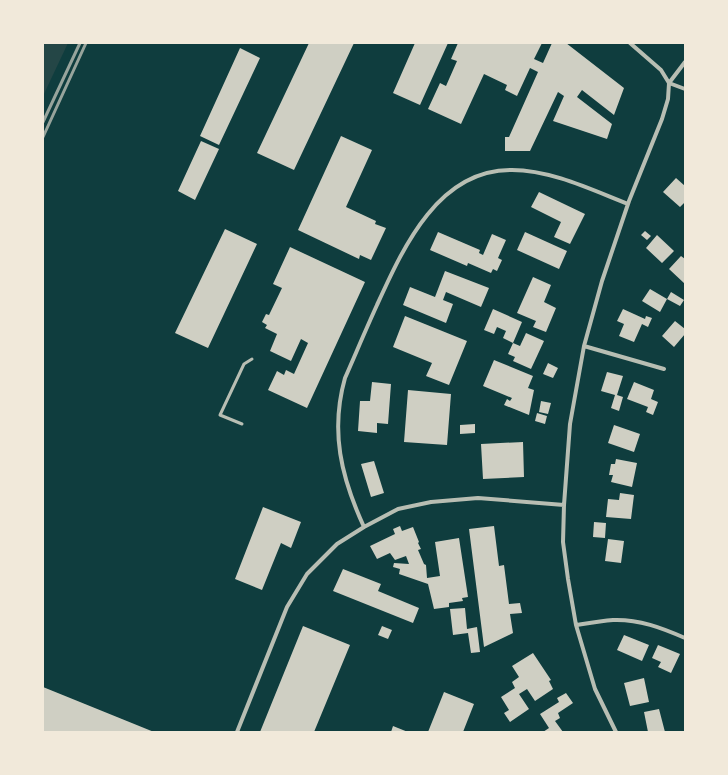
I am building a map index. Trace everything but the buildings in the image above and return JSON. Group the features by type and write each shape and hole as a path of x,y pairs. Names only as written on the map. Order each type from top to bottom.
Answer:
{"street":[{"path":"630,43 661,70 669,83 685,89"},
{"path":"616,732 595,689 576,625 568,580 563,542 570,424 584,346 602,281 628,204 662,119 668,99 669,83 685,62"},
{"path":"364,527 354,504 340,453 338,431 340,396 345,378 397,260 417,228 440,201 456,188 469,179 482,173 500,170 514,170 543,174 576,183 628,204"},
{"path":"584,346 664,369"},
{"path":"237,732 287,607 307,574 337,544 364,527 398,509 430,502 478,498 564,505"},
{"path":"576,625 614,620 640,622 662,628 685,638"}],"lane":[{"path":"242,424 220,415 244,364 252,359"}],"shaded area":[{"path":"43,43 68,43 43,96"}],"railway":[{"path":"43,122 80,43"},
{"path":"43,137 86,43"}]}
